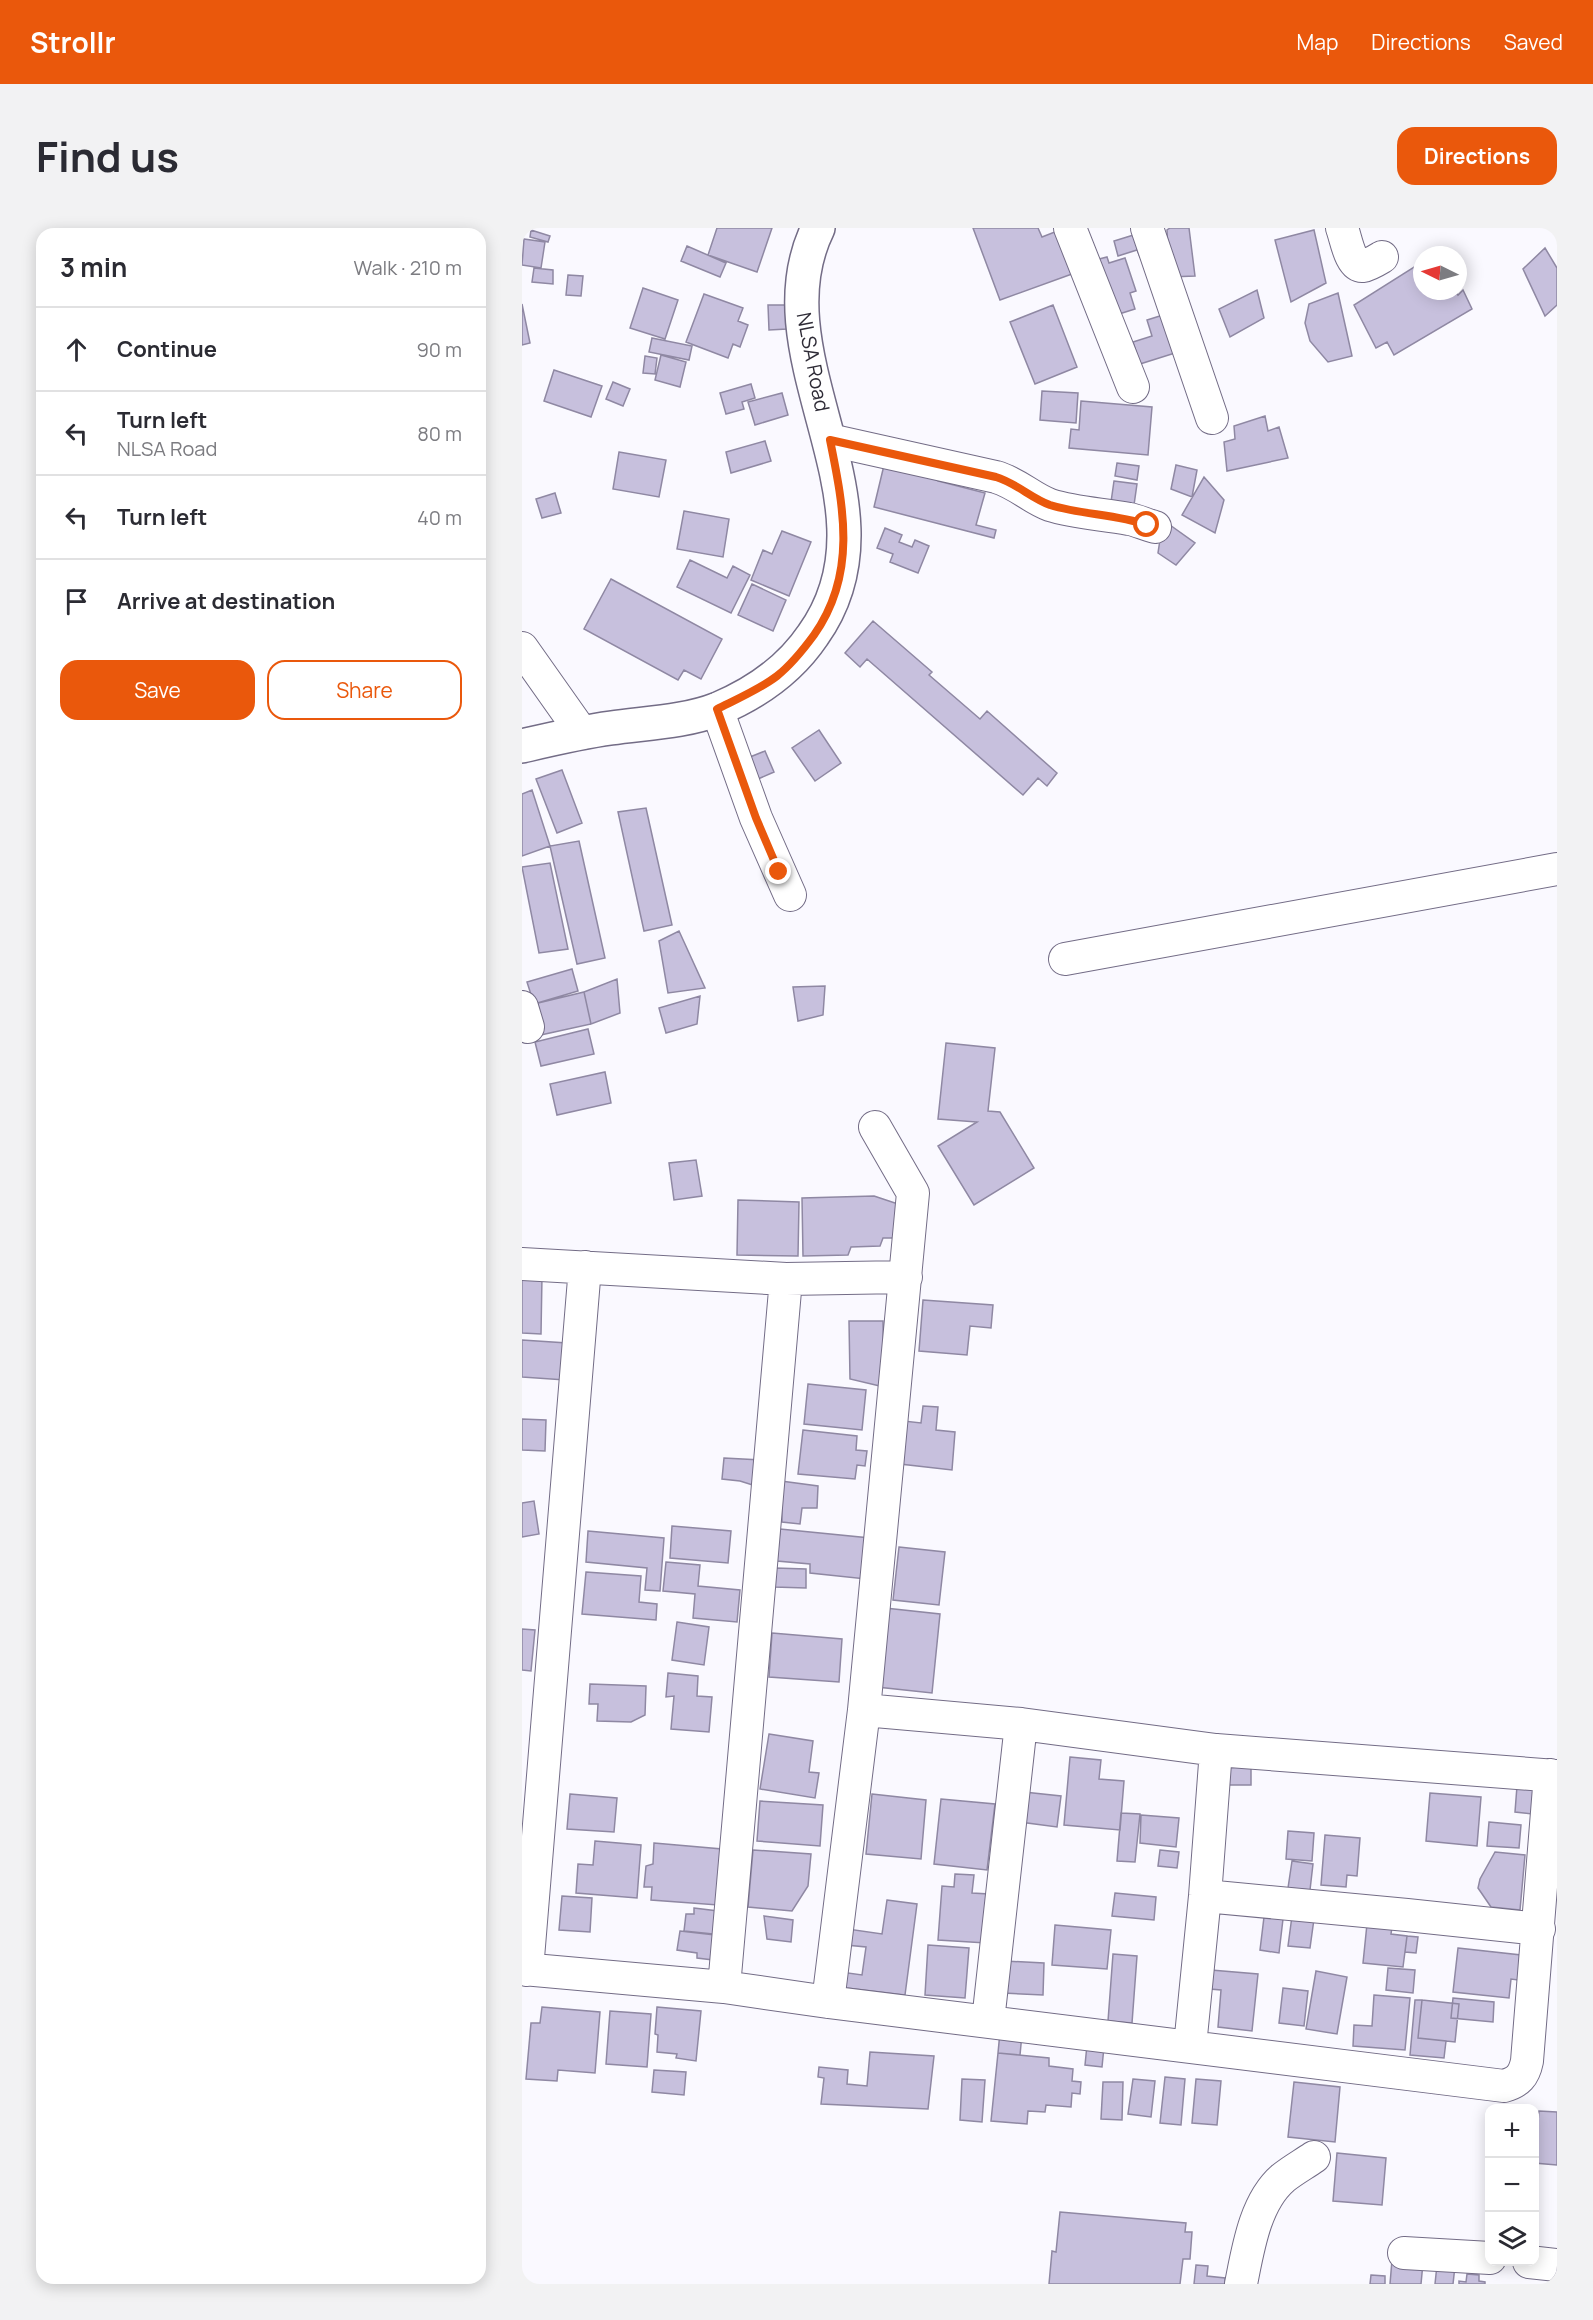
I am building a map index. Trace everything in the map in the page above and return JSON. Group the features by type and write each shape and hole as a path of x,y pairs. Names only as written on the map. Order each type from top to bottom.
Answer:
{"main road":[{"name":"NLSA Road","path":"522,746 582,733 666,721 717,709 776,677 798,657 824,621 838,590 843,568 843,512 830,440 812,373 801,315 801,282 806,257 818,228"}],"street":[{"path":"1070,228 1134,387"},
{"path":"1147,228 1212,418"},
{"path":"1342,228 1354,262 1365,266 1382,257"},
{"path":"830,440 996,477 1010,481 1051,505 1129,519 1155,527"},
{"path":"522,648 582,733"},
{"path":"717,709 756,818 790,895"},
{"path":"1065,959 1557,869"},
{"path":"828,2002 864,1710 913,1193 875,1126"},
{"path":"522,1264 786,1279 906,1277"},
{"path":"585,1267 525,1969 724,1987 1504,2086 1514,2083 1525,2072 1553,1775 1216,1750 1021,1724 864,1710"},
{"path":"724,1987 786,1279"},
{"path":"988,2021 1021,1724"},
{"path":"1190,2046 1205,1896 1216,1750"},
{"path":"1205,1896 1407,1914 1539,1929"},
{"path":"1241,2284 1247,2253 1268,2194 1283,2178 1314,2157"},
{"path":"1404,2253 1485,2258"},
{"path":"1539,2263 1557,2265"}],"building":[{"path":"717,228 772,228 757,272 708,255"},
{"path":"973,228 1038,228 1042,237 1065,228 1083,270 1000,300"},
{"path":"1189,228 1195,276 1169,277 1167,230"},
{"path":"531,230 550,236 548,242 530,237"},
{"path":"1314,230 1326,283 1291,302 1275,240"},
{"path":"1140,233 1146,255 1140,257 1137,250 1118,256 1114,241"},
{"path":"524,239 545,242 541,268 522,265"},
{"path":"687,246 726,263 720,277 681,261"},
{"path":"1545,248 1557,268 1557,305 1545,316 1523,269"},
{"path":"1107,257 1109,263 1125,258 1136,291 1130,293 1135,309 1119,314 1099,259"},
{"path":"534,268 553,270 553,284 532,282"},
{"path":"1413,268 1413,300 1467,298 1472,309 1394,355 1387,342 1376,348 1354,305"},
{"path":"568,275 583,276 581,296 566,295"},
{"path":"643,288 678,300 665,339 630,328"},
{"path":"1257,290 1264,318 1230,337 1219,309"},
{"path":"1338,293 1352,356 1328,362 1310,341 1305,323 1309,304"},
{"path":"704,294 743,308 738,321 748,325 740,347 733,344 728,358 686,342"},
{"path":"522,304 530,343 522,345"},
{"path":"768,305 786,305 787,329 769,330"},
{"path":"1053,305 1077,367 1035,384 1010,322"},
{"path":"1163,315 1175,353 1140,364 1133,342 1152,336 1147,320"},
{"path":"652,338 692,346 689,360 649,352"},
{"path":"661,355 686,362 680,387 655,380"},
{"path":"645,356 657,358 655,374 643,373"},
{"path":"554,370 602,386 591,417 544,401"},
{"path":"613,382 630,389 623,406 606,399"},
{"path":"751,384 755,398 742,402 744,409 726,414 720,393"},
{"path":"1042,391 1078,393 1076,423 1040,420"},
{"path":"782,393 788,415 755,425 748,402"},
{"path":"1081,401 1152,407 1148,455 1069,448 1071,429 1079,430"},
{"path":"1265,416 1268,431 1279,427 1288,458 1227,471 1224,442 1235,439 1234,426"},
{"path":"765,441 771,461 731,473 726,452"},
{"path":"619,452 666,460 659,497 613,489"},
{"path":"885,461 939,475 938,481 985,493 976,525 996,530 994,538 874,507"},
{"path":"1117,463 1139,466 1137,480 1115,476"},
{"path":"1176,465 1197,470 1192,497 1171,489"},
{"path":"1204,477 1224,500 1215,533 1182,515"},
{"path":"1114,481 1137,484 1133,512 1110,509"},
{"path":"555,493 561,513 542,518 536,499"},
{"path":"684,511 729,519 723,557 677,549"},
{"path":"1163,520 1195,543 1176,565 1158,553"},
{"path":"885,528 902,535 899,542 912,547 915,540 929,546 918,573 890,562 893,554 877,548"},
{"path":"782,531 811,542 789,596 751,580 763,550 772,554"},
{"path":"690,560 727,578 733,566 750,575 731,613 677,587"},
{"path":"611,579 722,639 701,679 684,670 678,680 584,629"},
{"path":"752,584 786,600 773,631 738,615"},
{"path":"873,621 932,672 929,675 980,719 987,711 1057,773 1047,786 1038,778 1023,795 867,659 860,667 845,653"},
{"path":"819,730 841,763 815,781 792,748"},
{"path":"765,751 774,772 749,783 740,761"},
{"path":"562,770 582,823 557,833 536,779"},
{"path":"532,790 550,846 522,856 522,794"},
{"path":"646,808 672,925 644,931 618,812"},
{"path":"579,841 605,958 577,964 550,846"},
{"path":"550,863 568,949 539,953 522,867"},
{"path":"679,931 705,988 668,993 659,941"},
{"path":"572,969 578,991 534,1004 527,982"},
{"path":"617,979 620,1013 591,1024 584,992"},
{"path":"825,986 823,1015 798,1021 793,987"},
{"path":"584,992 591,1024 536,1036 534,1004"},
{"path":"700,996 697,1024 666,1033 659,1008"},
{"path":"588,1029 594,1054 541,1066 535,1042"},
{"path":"946,1043 995,1048 988,1111 1000,1112 1034,1168 974,1205 938,1146 977,1122 938,1119"},
{"path":"605,1072 611,1103 557,1115 550,1084"},
{"path":"696,1160 702,1196 674,1200 669,1163"},
{"path":"874,1196 916,1210 916,1238 883,1238 880,1246 851,1247 848,1255 803,1256 802,1198"},
{"path":"738,1200 799,1202 798,1256 737,1255"},
{"path":"522,1276 542,1276 541,1334 522,1333"},
{"path":"923,1300 993,1305 991,1328 970,1326 967,1355 919,1351"},
{"path":"849,1321 883,1321 884,1387 850,1379"},
{"path":"522,1340 567,1343 565,1380 522,1377"},
{"path":"808,1384 866,1390 862,1430 804,1424"},
{"path":"923,1406 938,1407 936,1430 955,1432 952,1470 900,1464 904,1421 921,1423"},
{"path":"522,1419 546,1420 545,1451 522,1450"},
{"path":"803,1430 857,1436 856,1450 867,1451 865,1466 857,1465 855,1479 798,1474"},
{"path":"724,1458 761,1460 759,1487 740,1481 722,1479"},
{"path":"781,1481 818,1486 817,1508 802,1508 800,1524 782,1522"},
{"path":"534,1501 539,1534 522,1537 522,1503"},
{"path":"672,1526 731,1531 728,1563 670,1558"},
{"path":"780,1529 870,1538 866,1579 810,1573 810,1564 777,1561"},
{"path":"588,1531 664,1538 660,1591 645,1590 647,1568 586,1562"},
{"path":"899,1547 945,1552 939,1605 893,1600"},
{"path":"666,1562 700,1565 698,1586 740,1590 737,1622 693,1618 695,1594 663,1591"},
{"path":"775,1568 806,1569 806,1588 774,1587"},
{"path":"586,1572 641,1576 639,1602 657,1604 656,1620 582,1614"},
{"path":"885,1608 940,1614 932,1693 877,1687"},
{"path":"677,1622 709,1627 704,1665 672,1660"},
{"path":"522,1629 535,1630 531,1671 522,1670"},
{"path":"772,1633 842,1639 839,1682 769,1677"},
{"path":"668,1673 698,1676 697,1696 712,1697 709,1732 671,1729 674,1696 666,1697"},
{"path":"590,1684 646,1686 645,1715 631,1722 597,1721 598,1704 589,1704"},
{"path":"769,1734 813,1741 809,1772 819,1773 815,1798 760,1789"},
{"path":"1070,1757 1101,1760 1099,1779 1124,1781 1120,1830 1064,1825"},
{"path":"1229,1759 1251,1761 1251,1785 1226,1785"},
{"path":"1517,1786 1535,1788 1532,1814 1515,1812"},
{"path":"1024,1792 1061,1796 1057,1827 1020,1822"},
{"path":"1430,1793 1481,1797 1477,1846 1426,1841"},
{"path":"570,1794 617,1798 614,1832 567,1829"},
{"path":"872,1794 926,1800 921,1859 866,1854"},
{"path":"941,1799 995,1804 987,1870 934,1864"},
{"path":"760,1801 823,1805 820,1846 757,1841"},
{"path":"1121,1813 1140,1814 1135,1862 1117,1861"},
{"path":"1141,1815 1179,1818 1176,1847 1140,1843"},
{"path":"1489,1822 1521,1825 1519,1848 1487,1846"},
{"path":"1288,1831 1314,1833 1312,1861 1286,1859"},
{"path":"1325,1835 1360,1838 1357,1876 1347,1875 1346,1887 1321,1885"},
{"path":"595,1841 641,1845 637,1898 576,1893 578,1864 593,1865"},
{"path":"654,1843 722,1849 718,1905 651,1900 652,1887 644,1887 646,1866 653,1864"},
{"path":"753,1850 811,1854 808,1886 792,1911 748,1907"},
{"path":"1160,1850 1179,1852 1177,1868 1158,1866"},
{"path":"1495,1852 1525,1855 1520,1910 1491,1907 1478,1888 1480,1879"},
{"path":"1292,1861 1313,1864 1310,1890 1288,1888"},
{"path":"955,1874 974,1875 972,1893 989,1894 986,1943 938,1940 942,1886 954,1887"},
{"path":"1115,1893 1156,1897 1154,1920 1112,1916"},
{"path":"562,1896 592,1898 590,1932 559,1930"},
{"path":"887,1900 917,1904 905,1995 839,1987 841,1972 862,1975 866,1947 846,1945 848,1929 882,1934"},
{"path":"694,1908 726,1912 723,1935 684,1931 686,1914 694,1914"},
{"path":"764,1916 793,1920 791,1942 767,1939"},
{"path":"1292,1916 1314,1919 1310,1948 1288,1946"},
{"path":"1264,1917 1283,1919 1279,1953 1260,1950"},
{"path":"1367,1924 1392,1927 1391,1934 1407,1936 1403,1967 1363,1963"},
{"path":"1055,1925 1111,1930 1107,1969 1052,1965"},
{"path":"680,1931 724,1936 721,1961 697,1958 697,1953 677,1950"},
{"path":"1407,1936 1418,1937 1416,1953 1405,1952"},
{"path":"928,1945 969,1948 965,1998 925,1995"},
{"path":"1458,1948 1521,1955 1518,1980 1511,1979 1509,1998 1453,1992"},
{"path":"1113,1954 1137,1956 1132,2023 1108,2021"},
{"path":"1005,1961 1044,1963 1043,1995 1003,1993"},
{"path":"1388,1968 1415,1970 1413,1993 1386,1990"},
{"path":"1211,1970 1258,1974 1252,2031 1218,2027 1221,1990 1210,1989"},
{"path":"1316,1971 1347,1977 1337,2034 1306,2029"},
{"path":"1283,1988 1308,1991 1304,2026 1279,2023"},
{"path":"1374,1995 1410,1998 1405,2050 1353,2046 1354,2025 1372,2026"},
{"path":"1453,1998 1494,2002 1493,2022 1451,2018"},
{"path":"1415,2000 1422,2000 1418,2038 1446,2041 1444,2058 1410,2055"},
{"path":"1422,2000 1459,2004 1455,2042 1418,2038"},
{"path":"542,2007 600,2012 595,2073 558,2070 557,2081 526,2079 531,2023 540,2023"},
{"path":"657,2007 701,2011 696,2061 676,2058 677,2054 657,2052 658,2035 655,2034"},
{"path":"610,2011 651,2014 647,2067 606,2064"},
{"path":"1000,2032 1022,2034 1020,2055 998,2053"},
{"path":"1087,2045 1104,2047 1102,2067 1085,2065"},
{"path":"870,2052 934,2056 928,2109 821,2104 824,2078 818,2077 819,2067 848,2070 847,2084 867,2086"},
{"path":"998,2053 1049,2058 1049,2066 1073,2069 1072,2081 1081,2082 1080,2094 1072,2093 1071,2107 1046,2105 1045,2112 1028,2111 1027,2124 991,2121"},
{"path":"654,2070 686,2072 684,2095 652,2092"},
{"path":"1165,2077 1185,2079 1181,2125 1160,2123"},
{"path":"962,2079 985,2080 982,2122 960,2120"},
{"path":"1133,2079 1155,2081 1151,2117 1128,2114"},
{"path":"1196,2079 1221,2081 1217,2125 1192,2123"},
{"path":"1103,2082 1123,2082 1122,2120 1101,2119"},
{"path":"1294,2082 1340,2087 1335,2142 1288,2137"},
{"path":"1539,2111 1557,2112 1557,2165 1539,2163"},
{"path":"1337,2153 1386,2158 1382,2205 1333,2201"},
{"path":"1060,2212 1186,2223 1185,2232 1192,2232 1190,2259 1183,2259 1180,2284 1049,2284 1052,2251 1056,2252"},
{"path":"1392,2260 1423,2263 1421,2284 1390,2284"},
{"path":"1196,2265 1208,2266 1207,2276 1225,2278 1225,2284 1194,2284"},
{"path":"1437,2265 1455,2266 1453,2284 1435,2284"},
{"path":"1467,2274 1479,2275 1479,2281 1485,2284 1459,2284 1459,2281 1466,2282"},
{"path":"1371,2275 1385,2276 1385,2284 1370,2284"}],"route":[{"path":"779,872 756,818 717,709 776,677 798,657 824,621 838,590 843,568 843,512 830,440 996,477 1010,481 1051,505 1129,519 1147,525"}]}
